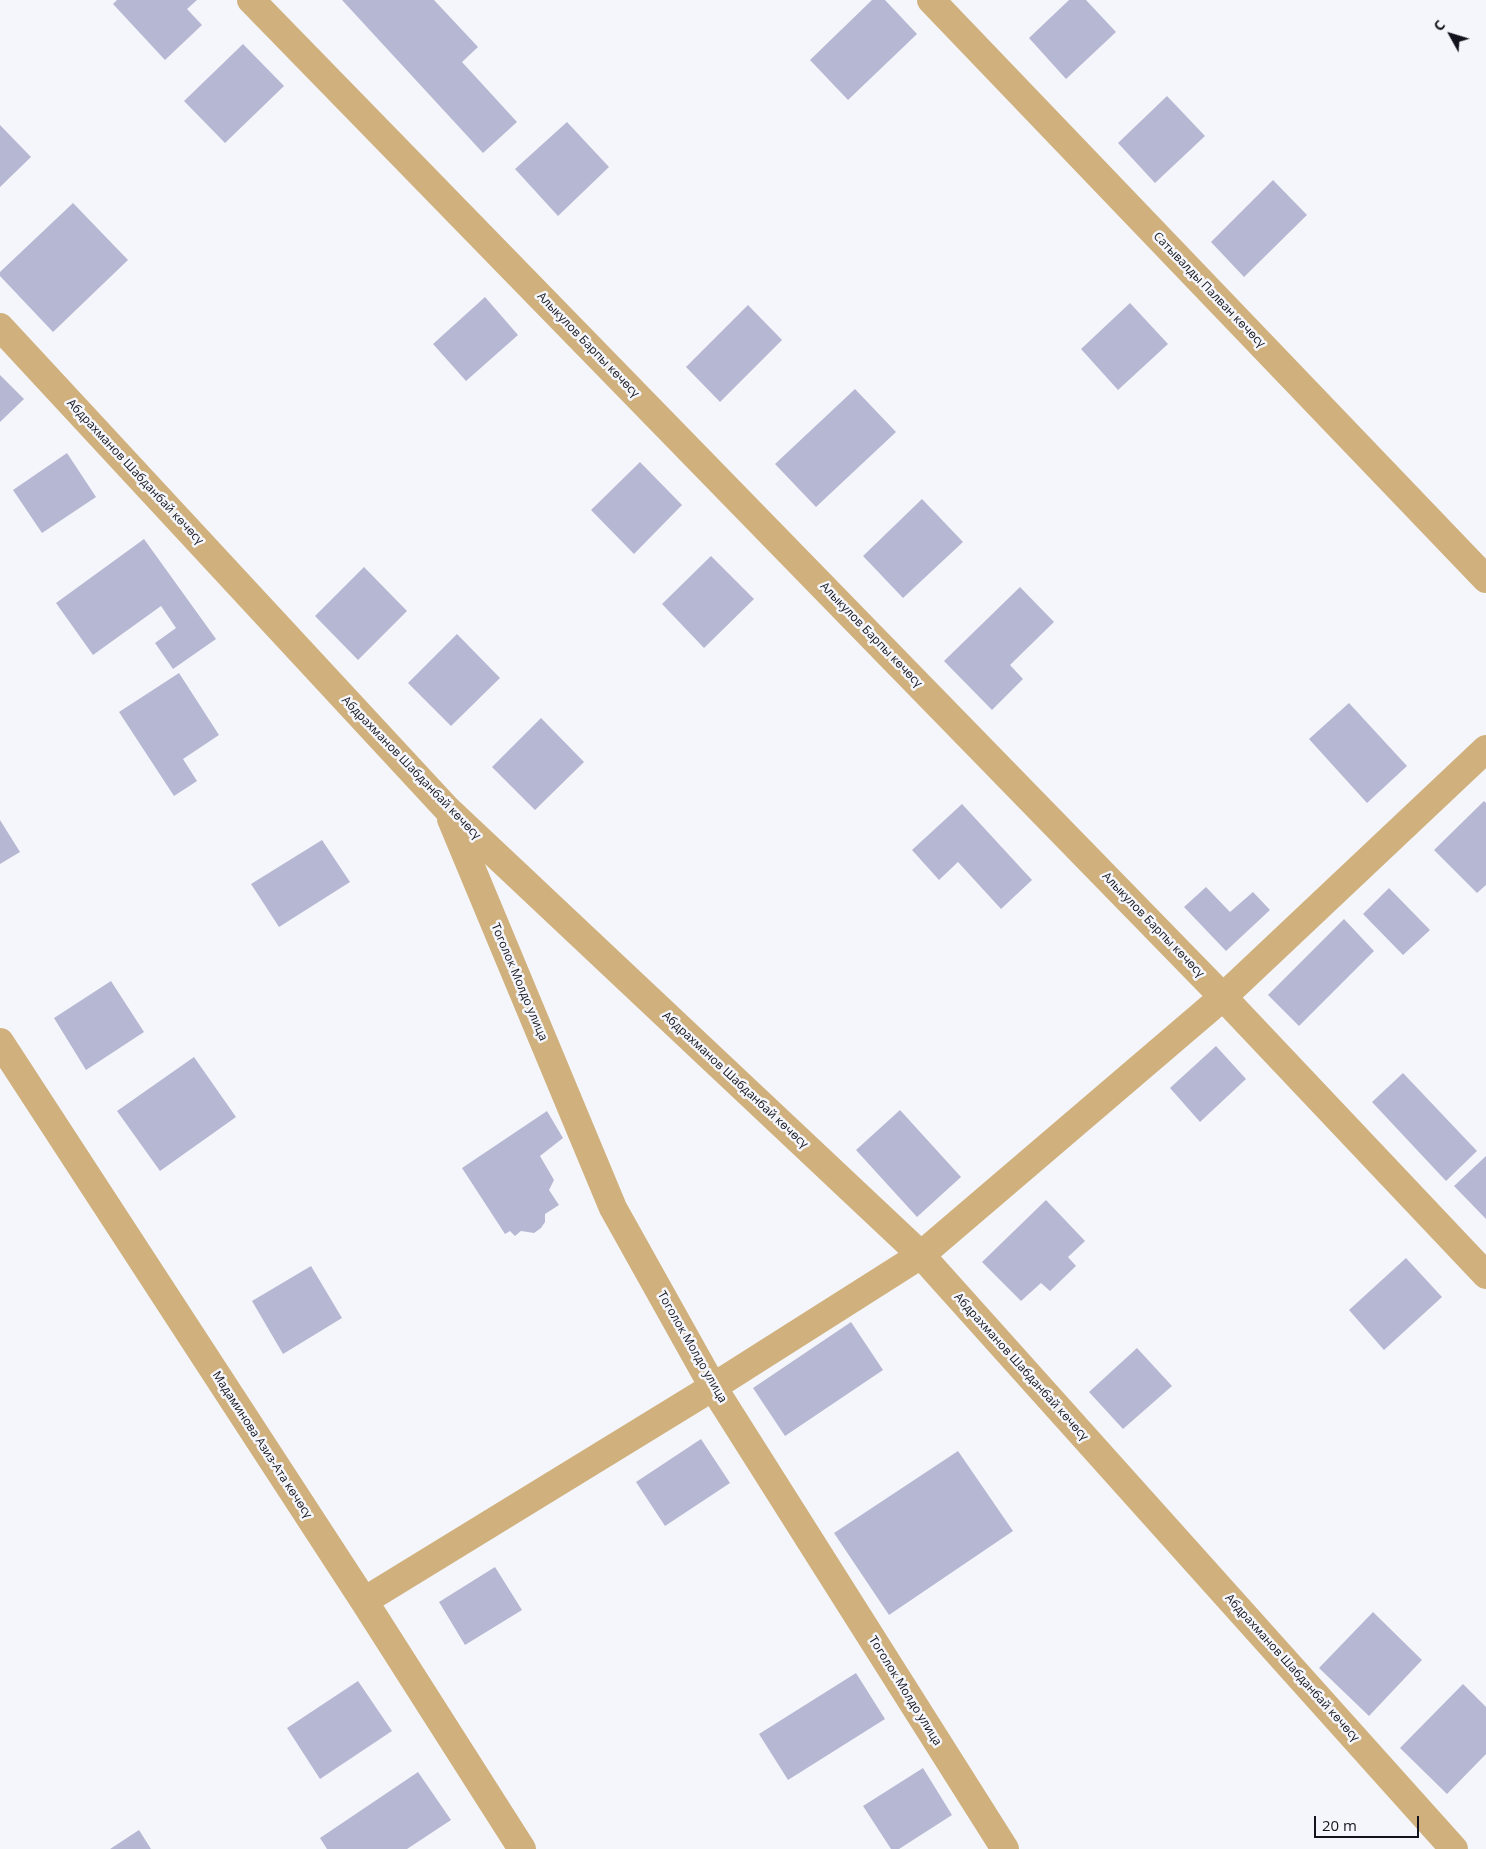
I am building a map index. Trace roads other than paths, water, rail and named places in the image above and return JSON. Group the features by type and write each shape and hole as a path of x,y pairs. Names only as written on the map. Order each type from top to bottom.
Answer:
{"street":[{"name":"Алыкулов Барпы көчөсү","path":"251,0 1223,996 1486,1275"},
{"name":"Сатывалды Палван көчөсү","path":"931,0 1486,579"},
{"name":"Абдрахманов Шабданбай көчөсү","path":"0,327 447,809 921,1255 1454,1849"},
{"path":"364,1601 713,1387 921,1255 1223,996 1486,750"},
{"name":"Тоголок Молдо улица","path":"447,809 614,1208 713,1387 1005,1849"},
{"name":"Мадаминова Азиз-Ата көчөсү","path":"0,1042 364,1601 522,1849"}]}
